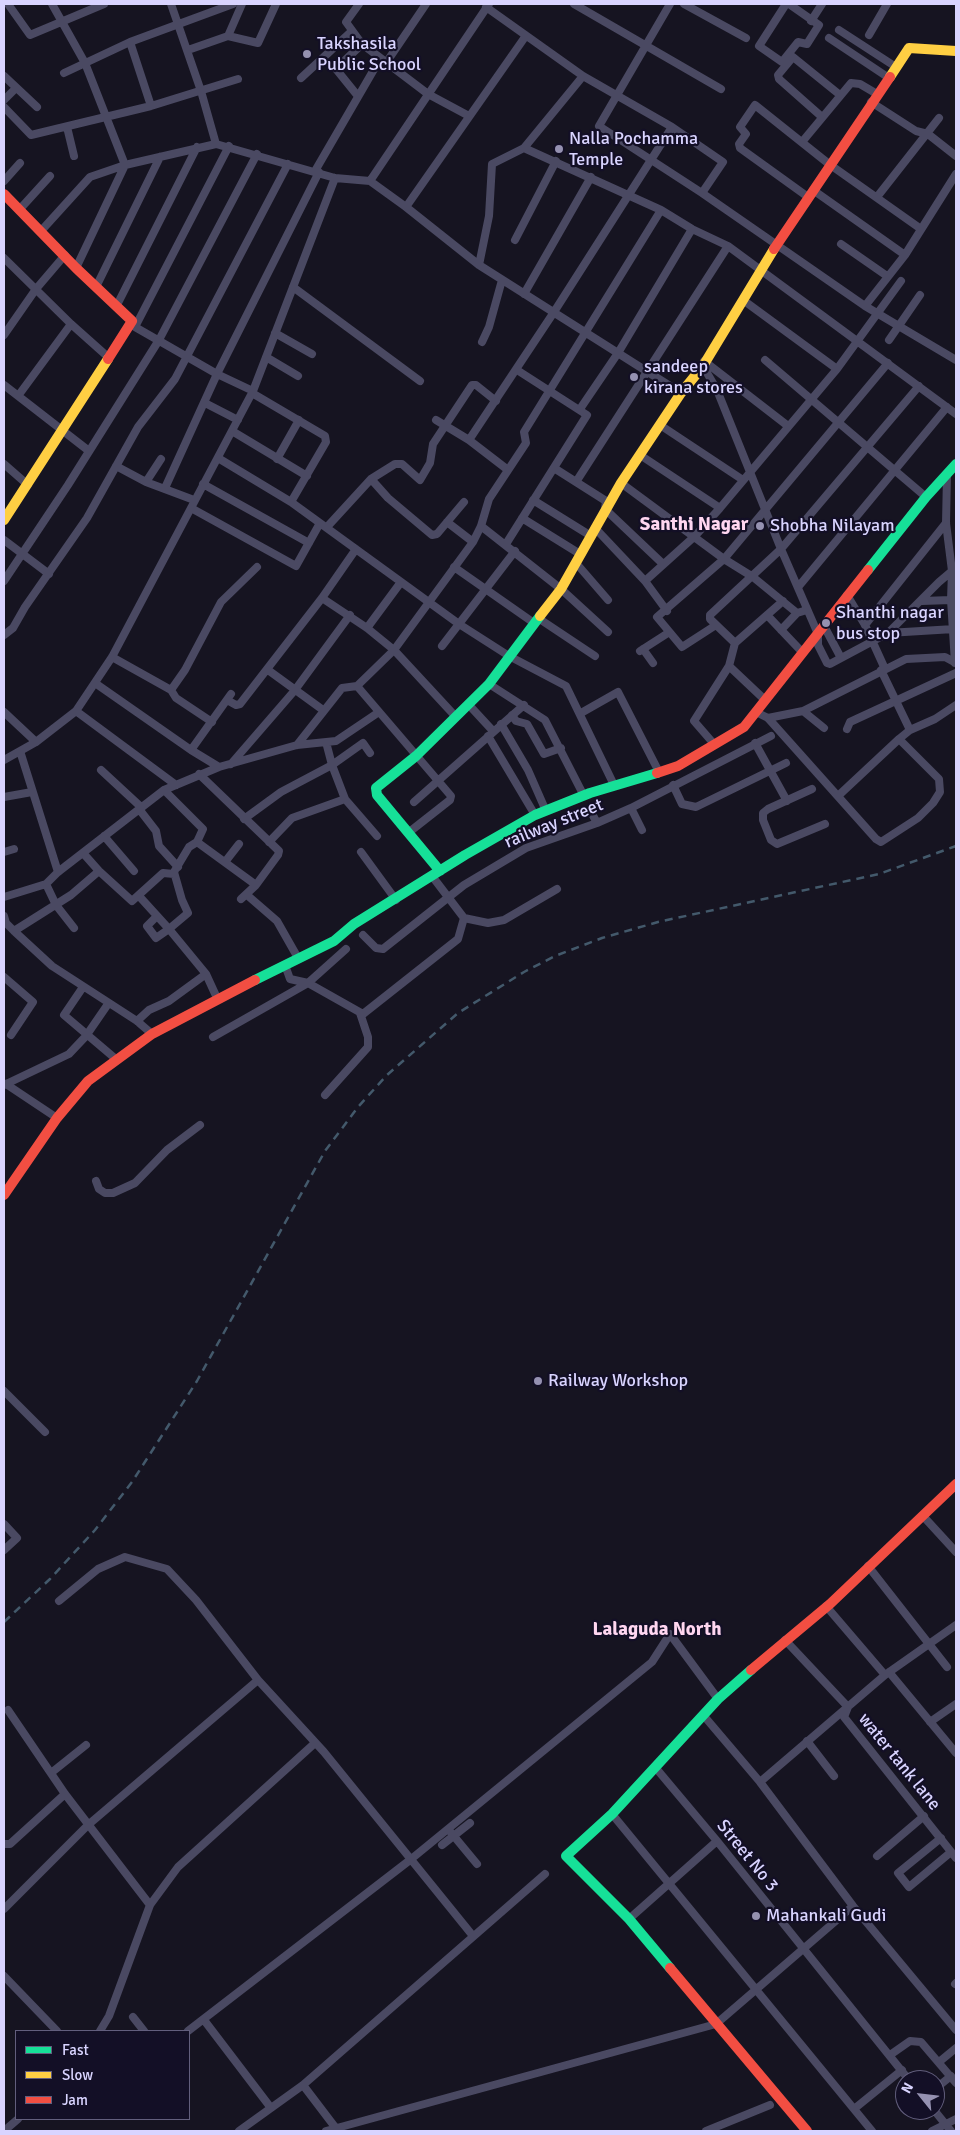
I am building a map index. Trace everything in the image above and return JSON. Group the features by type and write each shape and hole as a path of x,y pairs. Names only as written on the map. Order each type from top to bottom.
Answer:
{"street":[{"path":"8,4 30,35 104,4"},
{"path":"52,4 85,63 125,165 76,268"},
{"path":"171,4 188,50 216,144"},
{"path":"64,73 130,42 233,4"},
{"path":"228,36 242,4"},
{"path":"188,50 228,36 258,43 276,4"},
{"path":"359,4 346,22 362,44 428,94 469,116"},
{"path":"165,488 217,374 317,171 357,95 426,4"},
{"path":"574,4 721,90"},
{"path":"670,4 599,126 702,193 865,306 956,360"},
{"path":"684,4 746,38"},
{"path":"787,4 819,25 808,43 798,42 785,62 782,62 759,46 787,4"},
{"path":"812,20 822,4"},
{"path":"869,35 887,4"},
{"path":"370,181 488,6 525,37 583,76 672,127 723,162 702,193"},
{"path":"839,30 896,67"},
{"path":"301,78 352,31"},
{"path":"406,207 525,37"},
{"path":"829,38 889,78"},
{"path":"130,42 151,106"},
{"path":"357,95 336,69 362,44"},
{"path":"557,889 498,923 464,918 447,898 436,874 408,833 375,790 416,756 489,684 561,589 621,483 681,393 703,364 829,164 909,48 954,53"},
{"path":"822,117 779,79 778,75 793,58 796,58 840,95"},
{"path":"4,76 37,107"},
{"path":"479,266 489,216 492,164 524,148 583,76"},
{"path":"4,107 31,135 106,118 238,80"},
{"path":"802,142 840,95 854,82 916,131 928,134 955,153"},
{"path":"4,100 16,88"},
{"path":"905,255 740,148 739,144 746,134 740,126 755,105 829,164 921,229"},
{"path":"877,197 939,118"},
{"path":"67,127 74,156"},
{"path":"468,440 517,370 653,160 672,127"},
{"path":"41,231 90,177 125,165 196,147 216,144 229,146 335,178 370,181 406,207 479,266 681,393"},
{"path":"4,520 28,485 108,356 134,324 229,146"},
{"path":"117,305 196,147"},
{"path":"524,148 661,210 728,246 956,414"},
{"path":"4,580 159,340 257,154"},
{"path":"96,287 160,157"},
{"path":"515,240 556,162"},
{"path":"4,181 20,164"},
{"path":"4,635 13,628 25,606 87,518 138,427 175,379 288,164"},
{"path":"865,306 905,255 956,174"},
{"path":"20,209 50,176"},
{"path":"524,294 591,177"},
{"path":"4,760 36,742 76,711 112,657 252,392 335,178"},
{"path":"4,194 134,324 217,374 322,432 327,440 292,502"},
{"path":"297,745 342,688 357,686 394,650 473,542 482,526 489,499 526,443 524,432 661,210"},
{"path":"580,409 618,353 692,228"},
{"path":"841,244 887,276"},
{"path":"576,482 728,246"},
{"path":"4,335 36,289 65,254"},
{"path":"4,258 71,324 108,356"},
{"path":"482,342 502,280"},
{"path":"645,581 695,536 720,508 837,369 901,280"},
{"path":"293,287 420,381"},
{"path":"889,340 920,295"},
{"path":"743,300 837,369"},
{"path":"4,318 12,324"},
{"path":"18,396 71,324"},
{"path":"275,333 312,354"},
{"path":"266,357 298,376"},
{"path":"765,360 810,401 926,497"},
{"path":"716,625 682,647 657,618 724,559 836,422 888,363"},
{"path":"703,364 788,426"},
{"path":"703,364 717,390 780,549 799,586 807,610 841,658"},
{"path":"506,544 587,415 517,370"},
{"path":"4,385 89,451"},
{"path":"116,466 146,482 165,488 296,566 309,543 323,525 371,479 398,463 420,480 430,464 431,449 444,424 472,385 476,385 496,401"},
{"path":"735,643 710,619 710,615 753,577 780,549 919,386"},
{"path":"205,403 238,420"},
{"path":"799,586 947,408"},
{"path":"277,459 299,420"},
{"path":"436,420 468,440 508,470"},
{"path":"660,425 743,480"},
{"path":"232,431 307,476"},
{"path":"640,455 720,508"},
{"path":"218,458 292,502 459,624 509,656 566,686 614,785"},
{"path":"146,482 161,459"},
{"path":"4,464 28,485"},
{"path":"4,1195 58,1118 88,1081 152,1034 217,998 334,941 354,924 535,815 614,785 678,766 744,727 847,595 926,497 956,464"},
{"path":"554,468 606,501 606,509 663,564"},
{"path":"946,475 946,523 952,536 954,571 951,600 956,663"},
{"path":"371,479 388,498 432,535 437,534 464,502"},
{"path":"621,483 724,559 753,577 797,613"},
{"path":"203,484 309,543"},
{"path":"533,500 593,532 645,581 667,610"},
{"path":"946,508 956,508"},
{"path":"522,518 578,558 608,600"},
{"path":"447,522 473,542"},
{"path":"864,625 946,523"},
{"path":"482,526 561,589 608,632"},
{"path":"4,540 49,574"},
{"path":"191,750 229,697 238,706 268,670 356,549"},
{"path":"442,646 484,588 515,551"},
{"path":"171,690 185,670 221,602 257,567"},
{"path":"454,567 536,621 595,656"},
{"path":"821,630 818,647 827,663 841,658 888,632 954,571"},
{"path":"366,628 402,582"},
{"path":"847,595 864,625 894,700 910,730"},
{"path":"322,598 350,616 394,650 456,717"},
{"path":"922,601 951,600"},
{"path":"714,744 694,721 729,666 735,643 783,601"},
{"path":"781,630 797,613 807,610"},
{"path":"767,615 803,653"},
{"path":"231,764 295,690 350,616"},
{"path":"888,632 954,629"},
{"path":"653,664 642,650 668,633"},
{"path":"112,657 171,690 176,698 212,722"},
{"path":"768,718 803,711 906,659 945,657 956,663"},
{"path":"729,666 765,700"},
{"path":"268,670 324,710"},
{"path":"847,729 850,722 894,700 956,673"},
{"path":"96,683 191,750 219,767"},
{"path":"489,684 545,720 584,796"},
{"path":"357,686 450,795 450,799 408,833"},
{"path":"580,713 618,692 659,772"},
{"path":"469,705 491,733 535,815"},
{"path":"414,802 524,705"},
{"path":"838,796 898,739 910,730 936,719 956,705"},
{"path":"76,711 176,785"},
{"path":"803,711 824,728"},
{"path":"4,712 36,742"},
{"path":"4,897 46,884 58,872 164,790 219,767 297,745 336,741 379,712"},
{"path":"756,712 768,718 876,839 882,842 918,818 933,803 940,792 939,779 898,739"},
{"path":"512,715 516,721 527,724 544,754 561,748"},
{"path":"501,724 528,770 546,811"},
{"name":"railway street","path":"364,935 376,948 383,949 464,885 526,848 597,823 631,808 772,736"},
{"path":"326,742 332,765 345,799 377,836"},
{"path":"244,819 281,792 332,765 363,743 370,753"},
{"path":"756,743 787,801"},
{"path":"20,751 58,872"},
{"path":"673,785 682,804 692,807 786,763"},
{"path":"101,770 140,808 156,831 159,846 176,870 188,912 156,938 148,929 148,923 157,916"},
{"path":"199,774 277,849 278,855 256,885 244,897 277,921 298,958"},
{"path":"812,789 763,814 764,820 774,843 780,844 825,824"},
{"path":"164,790 202,826 197,842 189,847 176,870"},
{"path":"4,797 32,792"},
{"path":"269,842 292,818 345,799"},
{"path":"631,808 642,830"},
{"path":"590,810 597,823"},
{"path":"104,836 134,871"},
{"path":"197,842 256,885"},
{"path":"225,862 239,844"},
{"path":"4,852 14,849"},
{"path":"361,852 396,900"},
{"path":"83,853 131,901 139,896 163,872 176,870"},
{"path":"14,931 56,905 99,871"},
{"path":"46,884 56,905 74,928"},
{"path":"139,896 206,974 217,998"},
{"path":"4,916 6,923 52,966 108,1004 137,1020 152,1034"},
{"path":"290,979 308,983 360,1013 367,1012 458,939 464,918"},
{"path":"213,1037 308,983 346,949"},
{"path":"284,997 290,979 285,965"},
{"path":"137,1020 150,1010 169,1001 206,974"},
{"path":"4,977 33,1002 11,1035"},
{"path":"83,987 64,1014 86,1036 116,1060"},
{"path":"6,1082 68,1054 86,1036 108,1004"},
{"path":"325,1095 368,1047 368,1037 360,1013"},
{"path":"6,1082 58,1118"},
{"path":"96,1181 99,1189 105,1193 112,1193 135,1183 167,1150 200,1126"},
{"path":"4,1391 45,1432"},
{"path":"807,2131 629,1919 566,1856 612,1814 718,1699 784,1640 826,1606 956,1484"},
{"path":"923,1516 956,1552"},
{"path":"4,1524 17,1538 4,1550"},
{"path":"59,1601 98,1569 125,1557 158,1565 167,1570 196,1600 258,1680 315,1743 473,1936"},
{"path":"868,1566 947,1667"},
{"path":"826,1606 956,1753"},
{"path":"760,1782 887,1674 956,1625"},
{"path":"189,2030 410,1860 451,1832 652,1662 670,1634 718,1699"},
{"path":"784,1640 848,1707"},
{"path":"4,1909 88,1825 258,1680"},
{"path":"930,1722 956,1704"},
{"name":"water tank lane","path":"848,1707 844,1716 925,1824 941,1838 954,1855"},
{"path":"8,1710 65,1794 150,1905"},
{"path":"704,1716 760,1782 853,1906 956,2030"},
{"path":"807,1742 834,1776"},
{"path":"101,2030 109,2016 150,1905 178,1866 315,1743"},
{"path":"51,1773 86,1745"},
{"name":"Street No 3","path":"655,1768 717,1841 803,1950 902,2070"},
{"path":"4,1844 10,1844 65,1794"},
{"path":"612,1814 872,2131"},
{"path":"442,1845 451,1832 470,1823"},
{"path":"877,1856 925,1824"},
{"path":"451,1832 477,1864"},
{"path":"941,1838 898,1873 909,1887 954,1855"},
{"path":"629,1919 717,1841"},
{"path":"908,1893 954,1855"},
{"path":"239,2131 303,2085 545,1874"},
{"path":"326,2131 337,2130 716,2024 853,1906"},
{"path":"4,1976 56,2030"},
{"path":"133,2017 143,2030"},
{"path":"204,2020 271,2108"},
{"path":"890,2056 914,2040 921,2042 956,2082"},
{"path":"939,2062 956,2048"},
{"path":"854,2109 895,2076"},
{"path":"945,2081 951,2076"},
{"path":"303,2085 337,2130"},
{"path":"706,2131 770,2105"},
{"path":"932,2131 956,2119"},
{"path":"4,2131 17,2120"},
{"path":"942,2120 951,2131"}],"railway":[{"path":"4,1622 50,1579 95,1530 132,1482 197,1381 325,1151 358,1107 387,1075 458,1013 524,972 555,956 602,938 658,922 879,874 956,846"}],"traffic: fast":[{"path":"868,570 926,497 956,464"},
{"path":"440,871 377,795 376,788 416,756 489,684 540,616"},
{"path":"255,980 334,941 354,924 465,855 535,815 590,793 657,773"},
{"path":"670,1968 629,1919 566,1856 612,1814 718,1699 751,1670"}],"traffic: slow":[{"path":"890,77 909,48 956,51"},
{"path":"540,616 561,589 621,483 681,393 703,366 774,249"},
{"path":"4,520 108,359"}],"traffic: jam":[{"path":"774,249 890,77"},
{"path":"4,194 76,268 132,321 108,359"},
{"path":"657,773 678,766 744,727 868,570"},
{"path":"4,1195 57,1118 88,1081 152,1034 255,980"},
{"path":"751,1670 830,1604 956,1484"},
{"path":"670,1968 807,2131"}],"place":[{"name":"Takshasila Public School","path":"307,54"},
{"name":"Nalla Pochamma Temple","path":"559,149"},
{"name":"sandeep kirana stores","path":"634,377"},
{"name":"Shobha Nilayam","path":"760,526"},
{"name":"Shanthi nagar bus stop","path":"826,623"},
{"name":"Railway Workshop","path":"538,1381"},
{"name":"Mahankali Gudi","path":"756,1916"}],"district":[{"name":"Santhi Nagar","path":"694,525"},
{"name":"Lalaguda North","path":"657,1630"}]}
